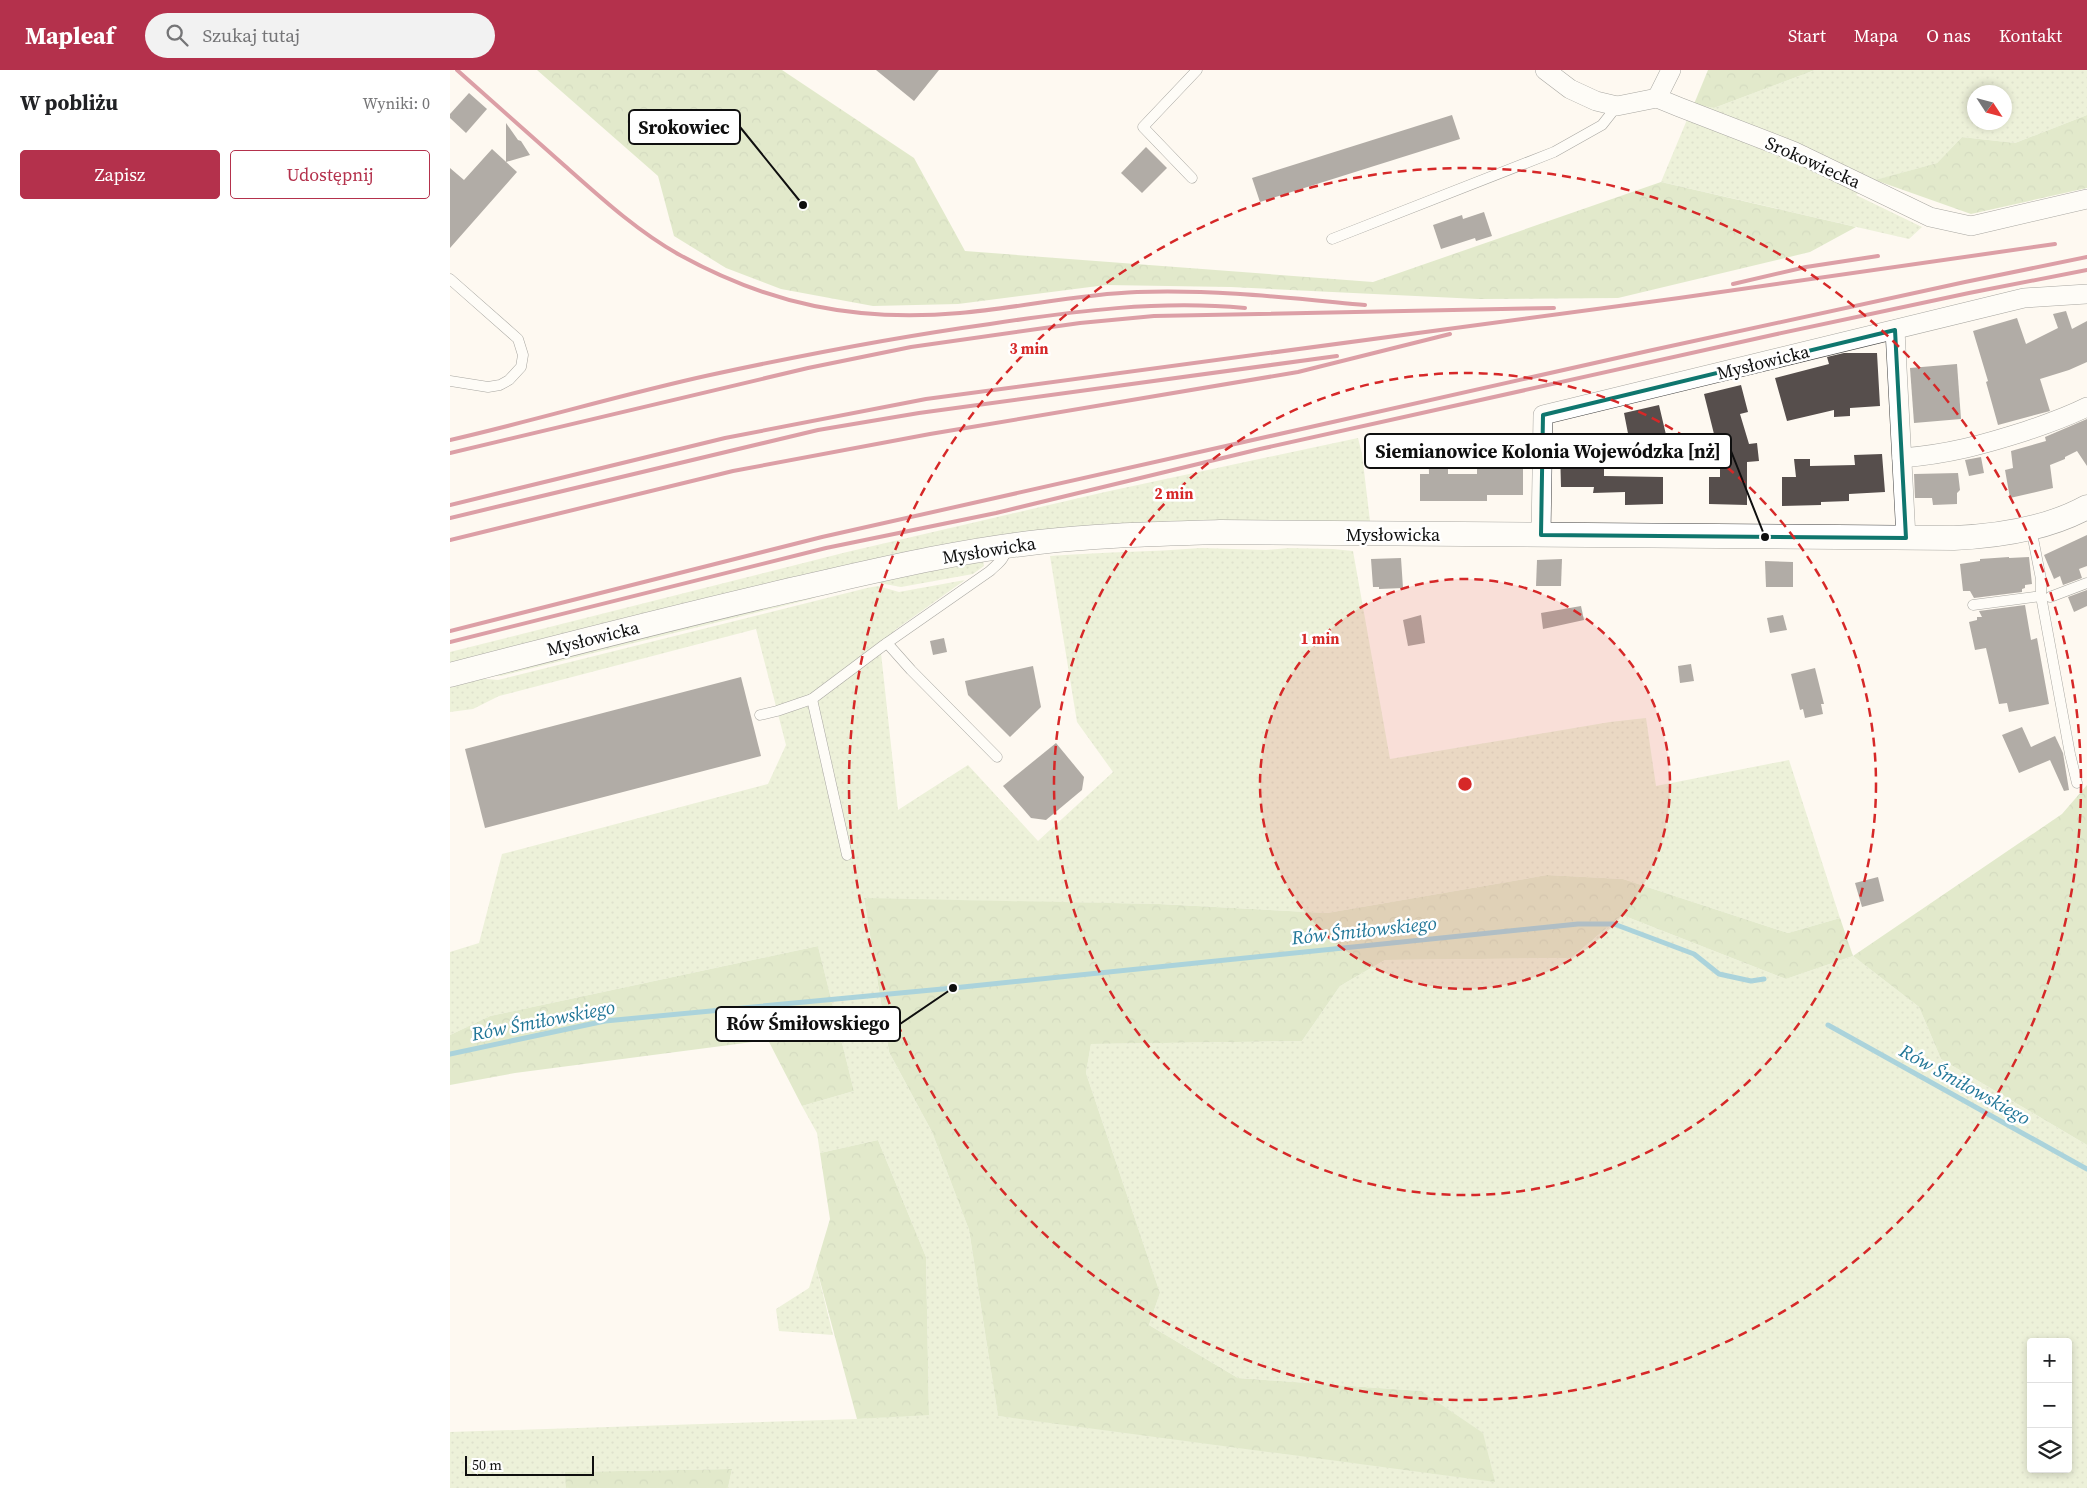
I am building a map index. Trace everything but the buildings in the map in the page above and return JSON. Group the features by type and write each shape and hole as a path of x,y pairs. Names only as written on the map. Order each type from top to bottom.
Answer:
{"street":[{"path":"1545,70 1570,89 1596,101 1617,106 1657,98 1671,70"},
{"name":"Srokowiecka","path":"1657,98 1793,152 1930,217 1971,226 2087,199"},
{"name":"Mysłowicka","path":"1541,535 1543,415 2024,298 2087,294"},
{"path":"1895,330 1906,538"},
{"path":"1902,458 1944,454 1976,447 2068,417 2087,407"},
{"name":"Mysłowicka","path":"450,676 692,614 844,578 951,555 1006,546 1095,537 1172,533 1906,538 1985,536 2031,528 2066,517 2087,507"}],"lane":[{"path":"1192,178 1143,127 1197,70"},
{"path":"1332,239 1554,152 1602,125 1617,106"},
{"path":"450,279 518,339 523,355 521,367 509,380 500,385 488,387 450,381"},
{"path":"2031,528 2045,596 2076,782"},
{"path":"760,715 777,712 812,699 887,643 990,571 1005,556 1006,546"},
{"path":"1973,605 2045,596 2087,583"},
{"path":"887,643 997,757"},
{"path":"812,699 847,855"}],"highlighted area":[{"path":"1895,330 1906,538 1541,535 1543,415"}],"green space":[{"path":"537,70 782,70 914,158 965,251 1373,282 1661,182 1856,227 1810,252 1618,298 1478,299 1231,287 1106,285 958,304 873,306 781,289 726,268 674,236 658,176"},
{"path":"1708,70 1815,70 1714,108 1694,104"},
{"path":"1815,70 2087,70 2087,115 2015,143 1962,137 1937,163 1876,180 1856,195 1922,227 1909,239 1661,182 1694,103 1714,108"},
{"path":"2087,115 2087,188 1971,214 1875,180 1937,163 1962,137 2015,143"},
{"path":"1358,438 1362,454 1370,521 1354,524 1128,526 450,666 450,652 847,552 1105,492"},
{"path":"1201,548 1266,550 1289,548 1353,551 1390,759 1610,722 1646,718 1656,786 1789,760 1840,918 1788,933 1623,879 1547,875 1327,913 1159,904 864,899 889,1052 932,1132 969,1230 998,1416 1144,1434 1421,1391 1238,1378 1149,1325 1160,1293 1086,1073 1091,1044 1302,1041 1340,986 1385,960 1571,958 1622,915 1786,979 1853,956 1919,1007 1941,1059 2087,1145 2087,1488 728,1488 732,1469 566,1472 566,1488 450,1488 450,1432 857,1419 929,1414 926,1257 878,1140 820,1153 817,1133 802,1106 854,1091 818,946 490,1016 450,1035 450,952 479,943 502,854 768,784 786,745 756,629 499,696 473,709 450,712 450,685 476,678 498,680 867,588 878,586 899,592 965,580 895,630 881,653 898,810 968,765 1038,841 1113,772 1077,722 1050,556"},
{"path":"978,559 983,560 984,566 973,574 901,587 874,582 828,592 811,599 501,676 487,675 731,612 854,584"},
{"path":"2087,785 2087,1145 1941,1059 1919,1007 1853,956 2062,814"},
{"path":"1547,875 1623,879 1788,933 1840,918 1853,956 1786,979 1622,915 1571,958 1385,960 1340,986 1302,1041 1091,1044 1086,1073 1160,1293 1149,1325 1238,1378 1421,1391 1483,1433 1495,1482 998,1416 969,1230 932,1132 889,1052 864,898 1159,904 1327,913"},
{"path":"818,946 854,1091 802,1106 768,1040 515,1073 450,1085 450,1035 490,1016"},
{"path":"878,1140 926,1257 929,1415 857,1419 816,1266 830,1219 820,1153"},
{"path":"816,1266 833,1335 779,1331 776,1309 809,1288"},
{"path":"732,1469 728,1488 566,1488 565,1472"}],"waterway":[{"name":"Rów Śmiłowskiego","path":"450,1054 605,1021 953,988 1578,924 1614,924 1694,954 1719,974 1751,981 1764,979"},
{"name":"Rów Śmiłowskiego","path":"1828,1025 2087,1169"}],"railway":[{"path":"457,70 605,201 663,245 712,272 746,286 814,306 849,312 885,315 922,315 1004,308 1093,295 1166,291 1251,295 1365,305"},
{"path":"450,505 725,438 926,399 1679,298 2055,244"},
{"path":"1733,284 1806,267 1878,256"},
{"path":"450,631 822,537 1648,351 2087,257"},
{"path":"450,642 826,548 996,513 1260,449 1777,334 2087,270"},
{"path":"450,440 710,375 920,335 1053,315 1117,308 1180,305 1245,308"},
{"path":"450,453 808,368 911,347 1080,323 1154,316 1554,308"},
{"path":"450,540 733,471 930,434 1298,372 1450,334"},
{"path":"450,518 818,430 919,413 1337,356"}],"place":[{"name":"Srokowiec","path":"803,205"},
{"name":"Siemianowice Kolonia Wojewódzka [nż]","path":"1765,537"},
{"name":"Rów Śmiłowskiego","path":"953,988"}]}
